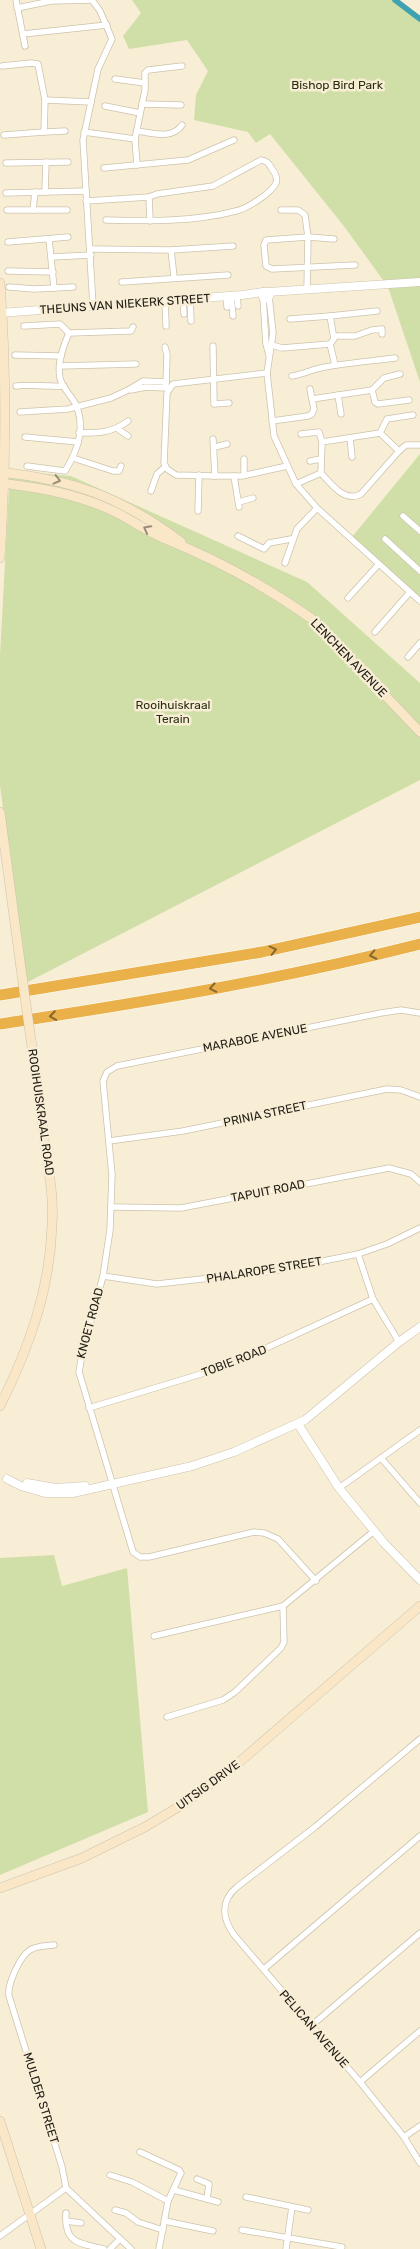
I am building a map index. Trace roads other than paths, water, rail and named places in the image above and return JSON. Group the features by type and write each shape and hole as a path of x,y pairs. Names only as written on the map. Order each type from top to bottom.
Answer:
{"highway":[{"path":"0,995 262,952 420,917"},
{"path":"0,1024 136,1003 269,977 420,944"},
{"path":"0,990 143,970 165,969"}],"main road":[{"path":"0,283 6,376 0,558"},
{"name":"LENCHEN AVENUE","path":"2,472 47,478 76,485 112,500 141,514 191,549 266,590 312,619 420,732"},
{"name":"LENCHEN AVENUE","path":"2,483 56,490 79,497 112,510 167,540 191,549"},
{"name":"ROOIHUISKRAAL ROAD","path":"0,812 51,1190 52,1224 49,1264 36,1321 26,1349 0,1406"},
{"name":"UITSIG DRIVE","path":"346,1669 374,1639 420,1598"},
{"name":"UITSIG DRIVE","path":"0,1888 82,1858 145,1827 185,1804 236,1765 420,1606"},
{"name":"UITSIG DRIVE","path":"0,1884 50,1870"},
{"path":"0,2121 41,2249"}],"street":[{"path":"16,0 25,46"},
{"path":"17,8 51,1 92,0 107,25 112,39 98,70 84,132 83,146 93,306"},
{"path":"23,34 107,25"},
{"path":"2,66 38,64 45,100 44,132"},
{"path":"137,165 135,139 142,104 145,73 148,70 182,66"},
{"path":"116,80 145,82"},
{"path":"45,100 91,102"},
{"path":"142,104 181,105"},
{"path":"105,106 140,113"},
{"path":"137,131 169,134 175,132 182,125"},
{"path":"4,135 65,131"},
{"path":"84,132 135,139"},
{"path":"104,168 195,158 234,140"},
{"path":"86,201 149,197 165,192 213,186 261,160 268,163 277,179 274,186 255,202 236,211 192,219 150,221 106,220"},
{"path":"45,192 46,162"},
{"path":"6,163 68,162"},
{"path":"6,193 86,191"},
{"path":"33,210 35,192"},
{"path":"149,197 150,221"},
{"path":"280,210 293,209 305,215 309,267 307,290"},
{"path":"7,210 67,210"},
{"path":"8,242 68,237"},
{"path":"334,240 308,237 268,239 264,245 265,263 269,268 355,265"},
{"path":"49,239 54,288"},
{"path":"52,257 91,252 233,246"},
{"path":"171,250 174,277"},
{"path":"8,271 53,272"},
{"path":"122,282 174,277 228,275"},
{"name":"THEUNS VAN NIEKERK STREET","path":"1,313 266,295 282,292 420,282"},
{"path":"10,287 34,289 73,287"},
{"path":"266,295 274,315 272,345 267,373 272,421 276,442 296,484 317,508 420,601"},
{"path":"266,295 265,337 269,354"},
{"path":"231,296 238,306"},
{"path":"227,307 231,296"},
{"path":"231,296 233,316"},
{"path":"184,314 187,299"},
{"path":"187,299 189,321"},
{"path":"166,301 166,326"},
{"path":"290,319 377,311"},
{"path":"264,316 274,315"},
{"path":"330,316 334,336 330,344 335,365"},
{"path":"24,326 60,324 68,333 131,331 133,327"},
{"path":"334,336 355,336 372,330 382,329 382,334"},
{"path":"27,466 65,471 74,458 78,442 80,418 76,405 60,380 60,356 68,333"},
{"path":"265,337 273,333"},
{"path":"272,345 282,348 330,344"},
{"path":"213,346 214,404 229,403"},
{"path":"165,347 168,355 163,462 165,467 176,474 234,476 287,466"},
{"path":"15,355 60,356"},
{"path":"292,376 303,374 307,370 335,365 395,358"},
{"path":"60,366 136,364"},
{"path":"20,412 63,410 76,405 111,398 128,390 146,387 167,387 178,382 267,373"},
{"path":"312,399 372,390 384,378 400,374"},
{"path":"16,386 34,384 40,387 64,386"},
{"path":"272,421 308,416 314,412 310,389"},
{"path":"372,390 375,402 378,404 409,400"},
{"path":"338,395 341,414"},
{"path":"380,433 387,419 413,415"},
{"path":"79,433 100,433 118,428 128,421"},
{"path":"118,428 128,436"},
{"path":"301,434 318,432 322,442 321,473 340,493 356,496 361,494 398,451 408,444 419,445"},
{"path":"322,442 380,433"},
{"path":"380,433 398,451"},
{"path":"25,437 78,442"},
{"path":"350,438 352,456"},
{"path":"213,439 215,447 215,476"},
{"path":"215,447 227,444"},
{"path":"74,458 113,471 119,471 121,466"},
{"path":"244,459 244,475"},
{"path":"310,461 321,459"},
{"path":"151,491 158,474 165,467"},
{"path":"296,484 321,473"},
{"path":"198,475 198,511"},
{"path":"234,476 239,504 253,498"},
{"path":"285,563 291,540 298,527 317,508"},
{"path":"403,516 420,531"},
{"path":"238,536 264,549 269,543 291,540"},
{"path":"385,539 420,571"},
{"path":"348,598 379,564"},
{"path":"376,632 410,592"},
{"path":"408,657 420,643"},
{"name":"MARABOE AVENUE","path":"103,1087 108,1072 118,1066 381,1013 401,1010 420,1013"},
{"name":"KNOET ROAD","path":"103,1087 112,1175 108,1252 79,1369 89,1408 114,1482 133,1552 140,1557 149,1557 254,1532 264,1533 278,1539 316,1581"},
{"name":"PRINIA STREET","path":"109,1141 183,1131 387,1089 401,1090 420,1097"},
{"name":"TAPUIT ROAD","path":"111,1207 181,1208 389,1168 411,1174 420,1182"},
{"name":"PHALAROPE STREET","path":"103,1276 166,1283 273,1271 358,1254 387,1244 420,1228"},
{"path":"358,1254 373,1299 399,1342"},
{"name":"TOBIE ROAD","path":"89,1408 232,1364 373,1299"},
{"path":"4,1478 64,1488 114,1482 192,1466 234,1452 298,1424 420,1327"},
{"path":"298,1424 339,1488 374,1531 420,1580"},
{"path":"339,1488 420,1430"},
{"path":"381,1458 420,1503"},
{"path":"154,1636 283,1606 316,1581 374,1531"},
{"path":"384,1542 391,1553 420,1586"},
{"path":"167,1717 223,1700 235,1692 281,1648 284,1642 283,1606"},
{"name":"PELICAN AVENUE","path":"420,1739 315,1827 230,1892 224,1908 228,1928 360,2082 404,2138 420,2163"},
{"path":"264,1969 420,1836"},
{"path":"312,2026 420,1933"},
{"name":"MULDER STREET","path":"54,1945 28,1952 12,1978 8,1990 62,2167 66,2188"},
{"path":"360,2082 420,2030"},
{"path":"404,2138 420,2126"},
{"path":"140,2152 180,2172 168,2201 159,2249"},
{"path":"110,2175 132,2182 168,2201"},
{"path":"197,2179 209,2184 206,2199"},
{"path":"0,2236 66,2188 131,2249"},
{"path":"174,2190 218,2202"},
{"path":"246,2198 308,2210"},
{"path":"286,2249 292,2207"},
{"path":"115,2210 126,2213 138,2222 163,2230"},
{"path":"66,2213 67,2234 76,2246 104,2249"},
{"path":"66,2221 81,2223"},
{"path":"165,2221 214,2231"},
{"path":"242,2230 342,2247"},
{"path":"110,2249 120,2239"}],"waterway":[{"path":"395,0 420,19"}],"park label":[{"name":"Bishop Bird Park","path":"337,85"},
{"name":"Rooihuiskraal Terain","path":"173,712"}]}
